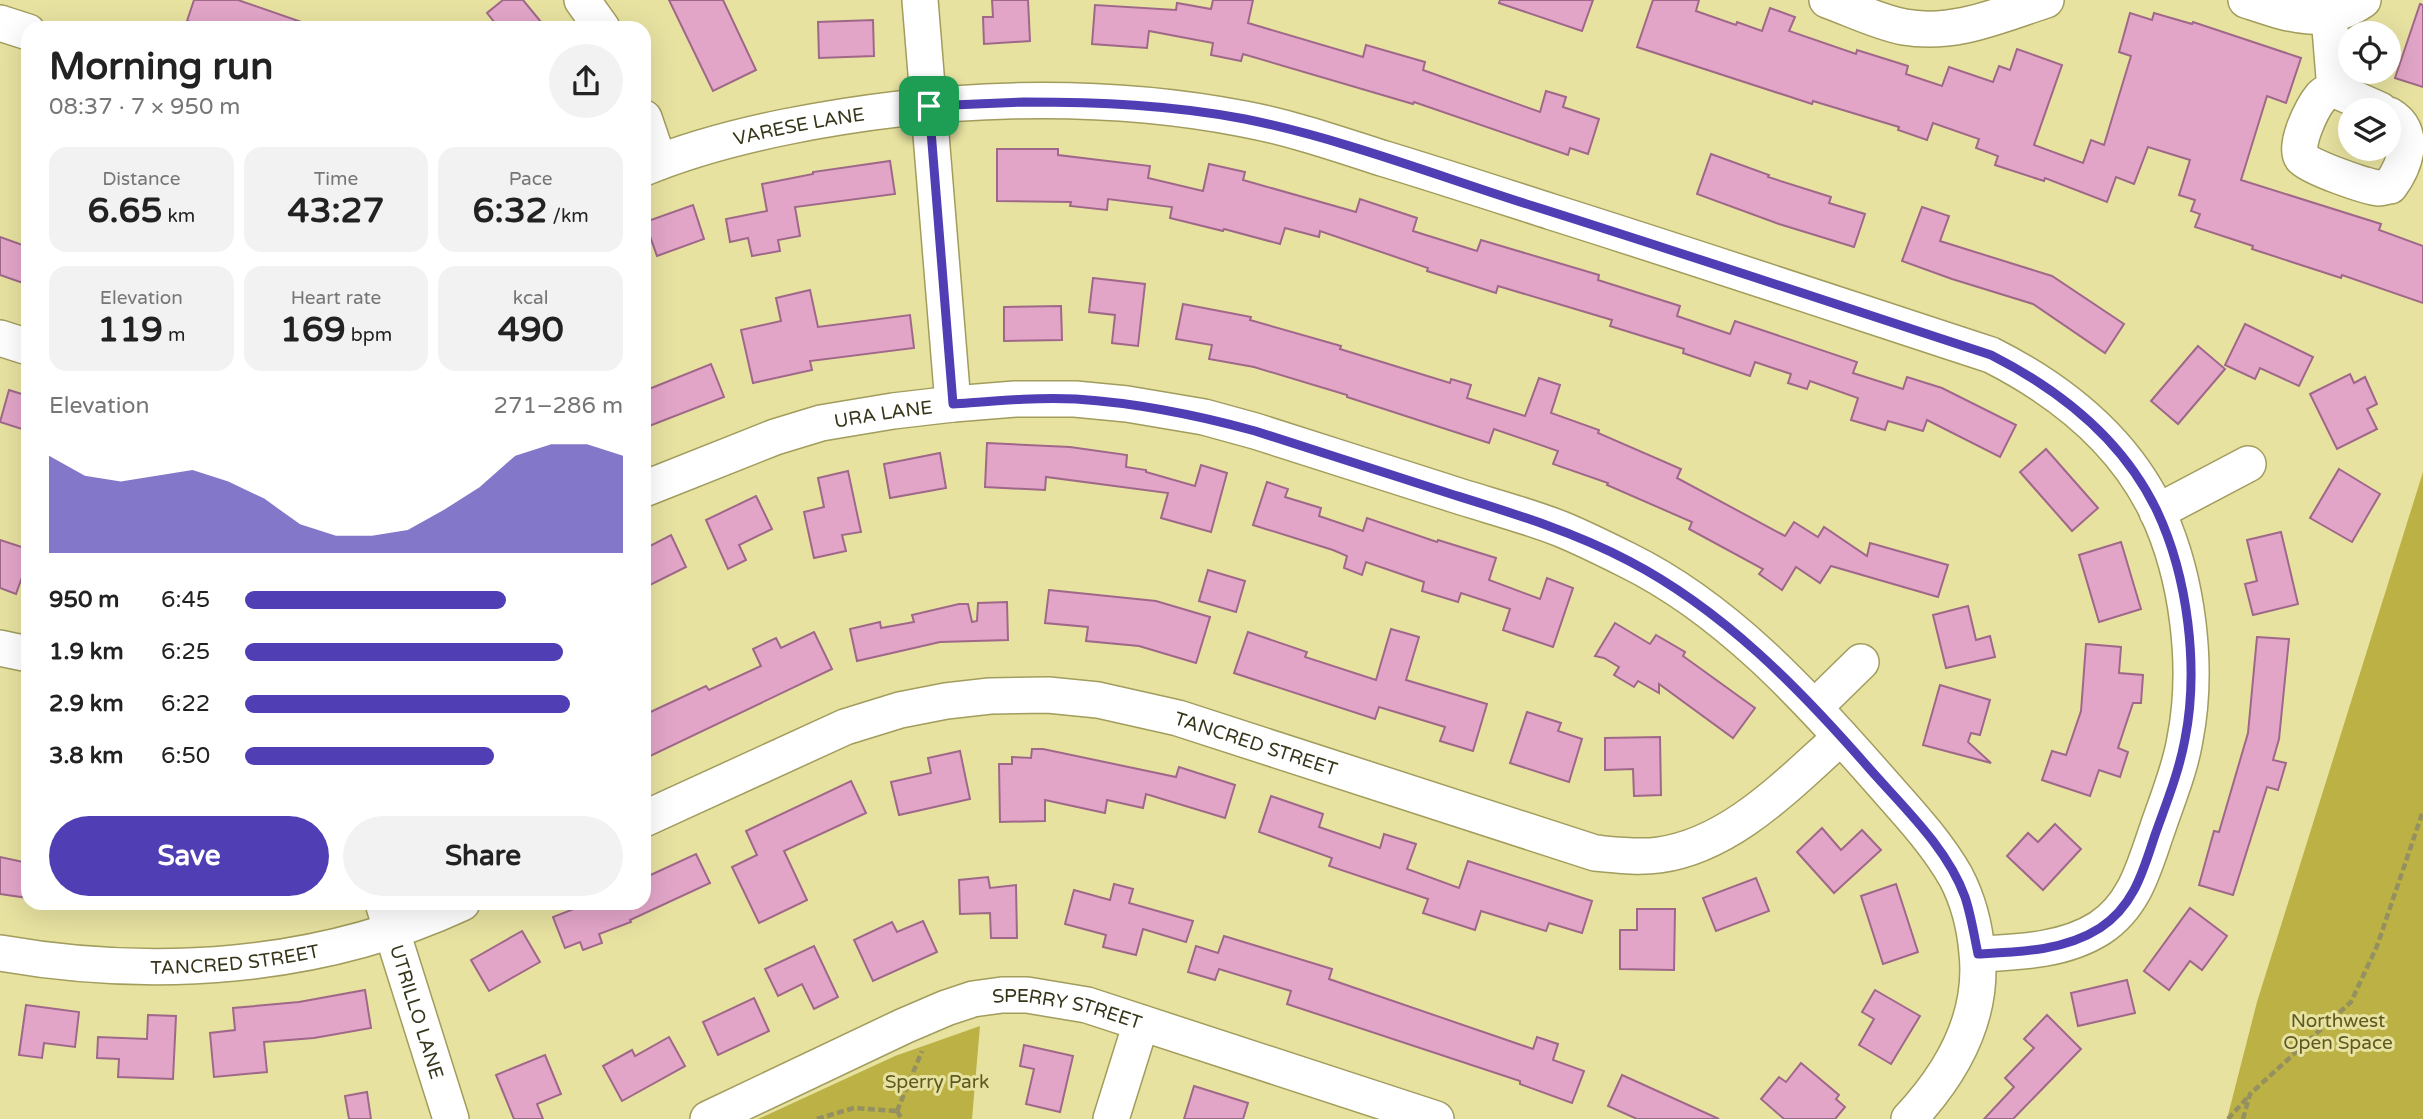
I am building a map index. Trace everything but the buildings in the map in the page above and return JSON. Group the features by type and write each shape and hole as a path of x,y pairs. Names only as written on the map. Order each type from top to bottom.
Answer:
{"street":[{"path":"582,0 597,21"},
{"path":"920,0 953,404"},
{"path":"1827,0 1903,27 1930,29 1964,27 2046,0"},
{"path":"2246,0 2311,17 2329,16 2349,9 2363,0"},
{"path":"2329,16 2335,90"},
{"path":"0,23 21,30"},
{"path":"2353,98 2335,90 2323,95 2312,110 2299,150 2301,157 2308,164 2378,188 2390,186 2396,178 2404,155 2407,136 2401,125"},
{"name":"VARESE LANE","path":"652,165 756,133 843,116 929,106 1098,102 1220,115 1301,132 1991,355 2015,367 2089,420 2129,465 2157,512 2169,542 2185,603 2190,691 2186,738 2180,760 2142,876 2124,908 2102,927 2046,948 1978,954"},
{"path":"0,338 21,345"},
{"name":"URA LANE","path":"651,486 775,437 821,424 953,404 1015,399 1075,399 1127,404 1204,417 1255,431 1559,529 1630,561 1687,596 1752,647 1815,707 1931,839 1956,877 1965,896 1978,954 1977,988 1966,1035 1944,1079 1909,1119"},
{"path":"2157,512 2248,464"},
{"path":"0,648 21,652"},
{"path":"1815,707 1861,662"},
{"name":"TANCRED STREET","path":"651,817 845,727 900,710 990,696 1048,695 1147,709 1595,853 1650,856 1689,848 1746,817 1778,793 1841,737"},
{"name":"TANCRED STREET","path":"0,953 103,966 169,967 262,960 387,918 427,910"},
{"name":"UTRILLO LANE","path":"387,918 451,1119"},
{"name":"SPERRY STREET","path":"708,1119 939,1011 974,999 1002,995 1050,997 1087,1005 1436,1119"},
{"path":"1111,1119 1141,1023"}],"path":[{"path":"2228,1119 2250,1094 2351,1002 2377,946 2423,811"},
{"path":"897,1111 939,1011"},
{"path":"2243,1119 2250,1094"},
{"path":"817,1119 853,1108 897,1111"},
{"path":"897,1111 902,1119"}],"green space":[{"name":"Northwest Open Space","path":"2423,472 2423,1119 2227,1119 2257,1002"},
{"name":"Sperry Park","path":"980,1026 972,1119 758,1119 895,1056"}],"route":[{"path":"1098,102 1185,110 1301,132 1991,355 2015,367 2089,420 2129,465 2157,512 2169,542 2185,603 2190,691 2186,738 2142,876 2124,908 2102,927 2058,946 2023,952 1978,954 1965,896 1931,839 1815,707 1752,647 1687,596 1630,561 1559,529 1204,417 1127,404 1075,399 1015,399 953,404 929,106 1098,102"}]}
